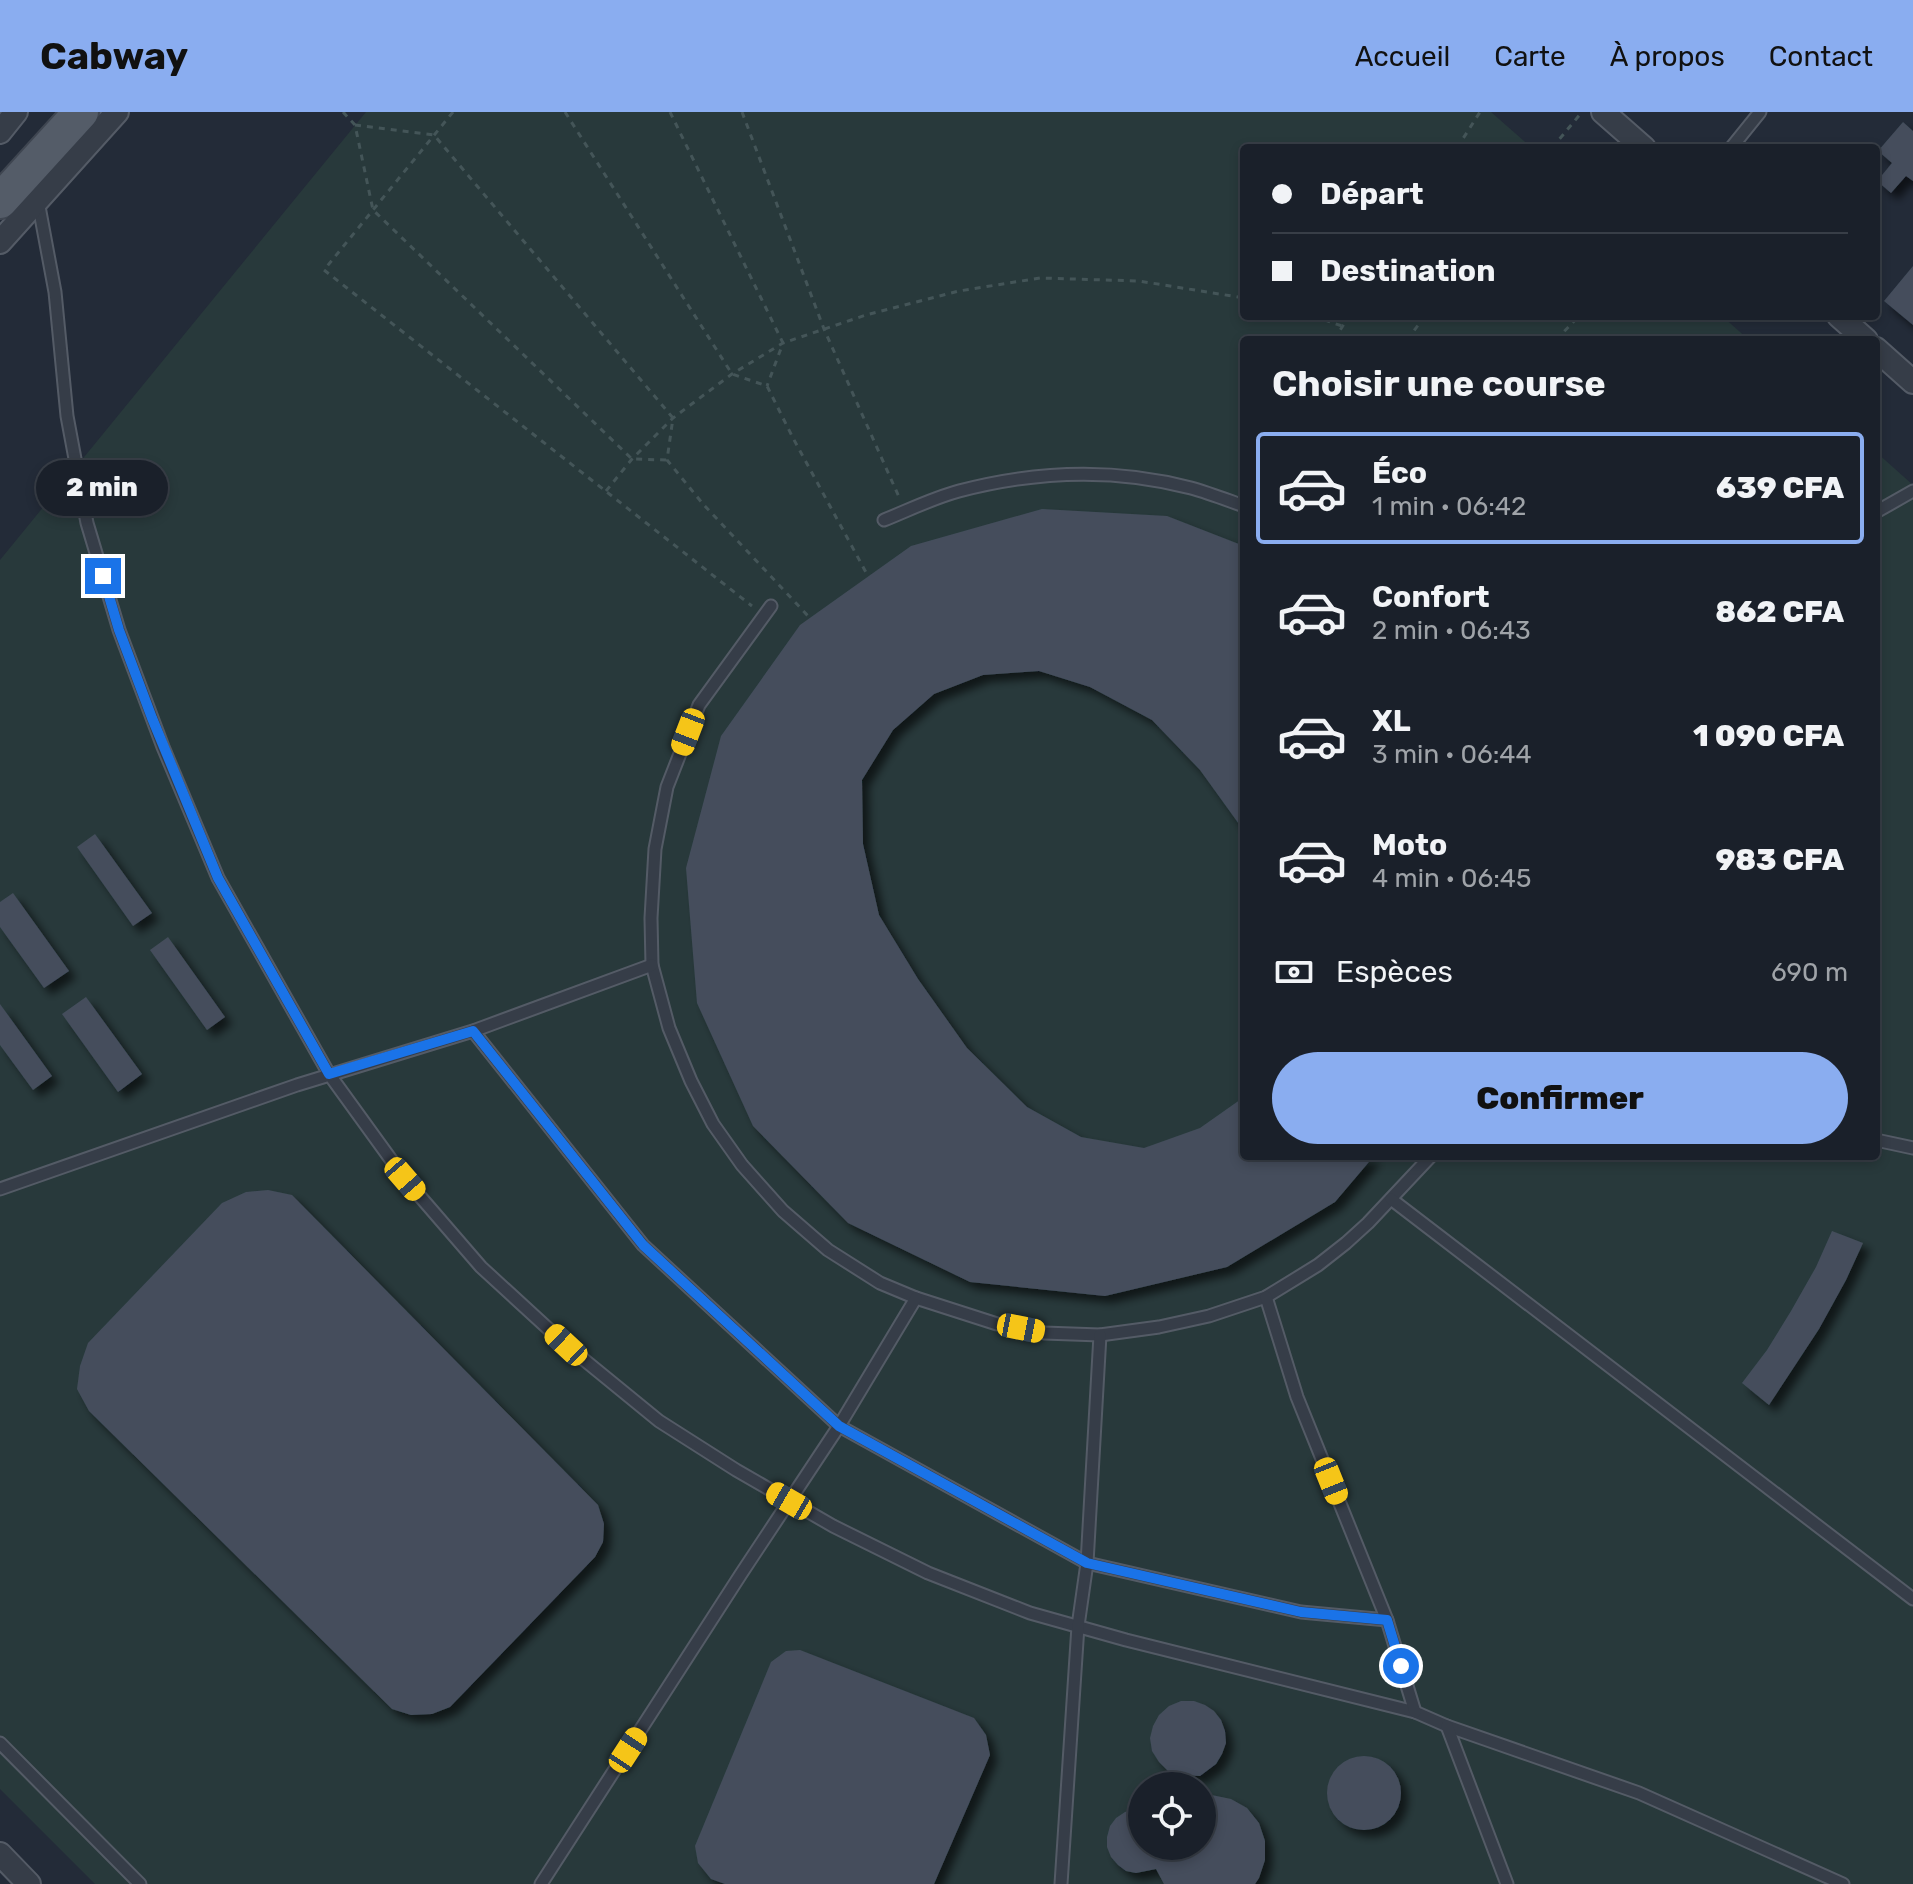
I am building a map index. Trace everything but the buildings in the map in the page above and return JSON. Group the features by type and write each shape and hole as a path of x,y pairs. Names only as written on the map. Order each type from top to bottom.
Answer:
{"main road":[{"path":"0,201 81,112"}],"street":[{"path":"0,132 16,112"},
{"path":"0,242 117,112"},
{"path":"1603,112 1639,144"},
{"path":"1844,320 1862,336"},
{"path":"1880,353 1913,382"},
{"path":"0,1854 29,1884"}],"lane":[{"path":"1734,144 1760,112"},
{"path":"38,200 55,292 67,416 87,523 119,630 163,747 218,878 329,1074 405,1179 481,1267 566,1345 659,1421 833,1526 928,1573 1030,1613 1415,1712 1639,1793 1843,1884"},
{"path":"884,520 961,491 1042,476 1090,473 1191,488 1240,505"},
{"path":"1880,510 1913,491"},
{"path":"768,611 699,705 667,787 655,849 652,965 669,1028 713,1124 742,1165 783,1211 828,1250 880,1283 997,1324 1044,1333 1100,1335 1159,1327 1209,1316 1266,1297 1318,1265 1346,1243 1427,1160"},
{"path":"0,1189 329,1074 473,1031 652,965"},
{"path":"473,1031 643,1245 839,1426 1087,1563 1301,1612 1387,1620"},
{"path":"1880,1141 1913,1148"},
{"path":"1391,1199 1913,1599"},
{"path":"1266,1297 1297,1397 1387,1620 1415,1712"},
{"path":"541,1884 839,1426 916,1298"},
{"path":"1061,1884 1078,1626 1087,1563 1100,1335"},
{"path":"1447,1726 1507,1884"},
{"path":"0,1743 140,1884"}],"path":[{"path":"343,112 355,125 373,210 632,459 667,460"},
{"path":"453,112 324,270 605,492 768,611"},
{"path":"565,112 732,374 767,386 868,576"},
{"path":"670,112 783,343 767,386"},
{"path":"742,112 824,329 906,511"},
{"path":"1460,144 1480,112"},
{"path":"1555,144 1582,112"},
{"path":"355,125 434,135 673,418 667,460 703,504 809,617"},
{"path":"605,492 632,459 673,418 732,374 783,343 866,315 959,291 1040,278 1139,281 1240,297"},
{"path":"1325,320 1342,326"},
{"path":"1336,336 1346,320"},
{"path":"1560,336 1575,320"}],"shaded area":[{"path":"366,112 1491,112 1527,144 1240,144 1240,320 1726,320 1744,336 1240,336 1240,1160 1880,1160 1880,456 1913,485 1913,1884 95,1884 0,1789 0,560"}],"route":[{"path":"103,576 119,630 163,747 218,878 329,1074 473,1031 643,1245 839,1426 1087,1563 1301,1612 1387,1620 1401,1666"}]}
